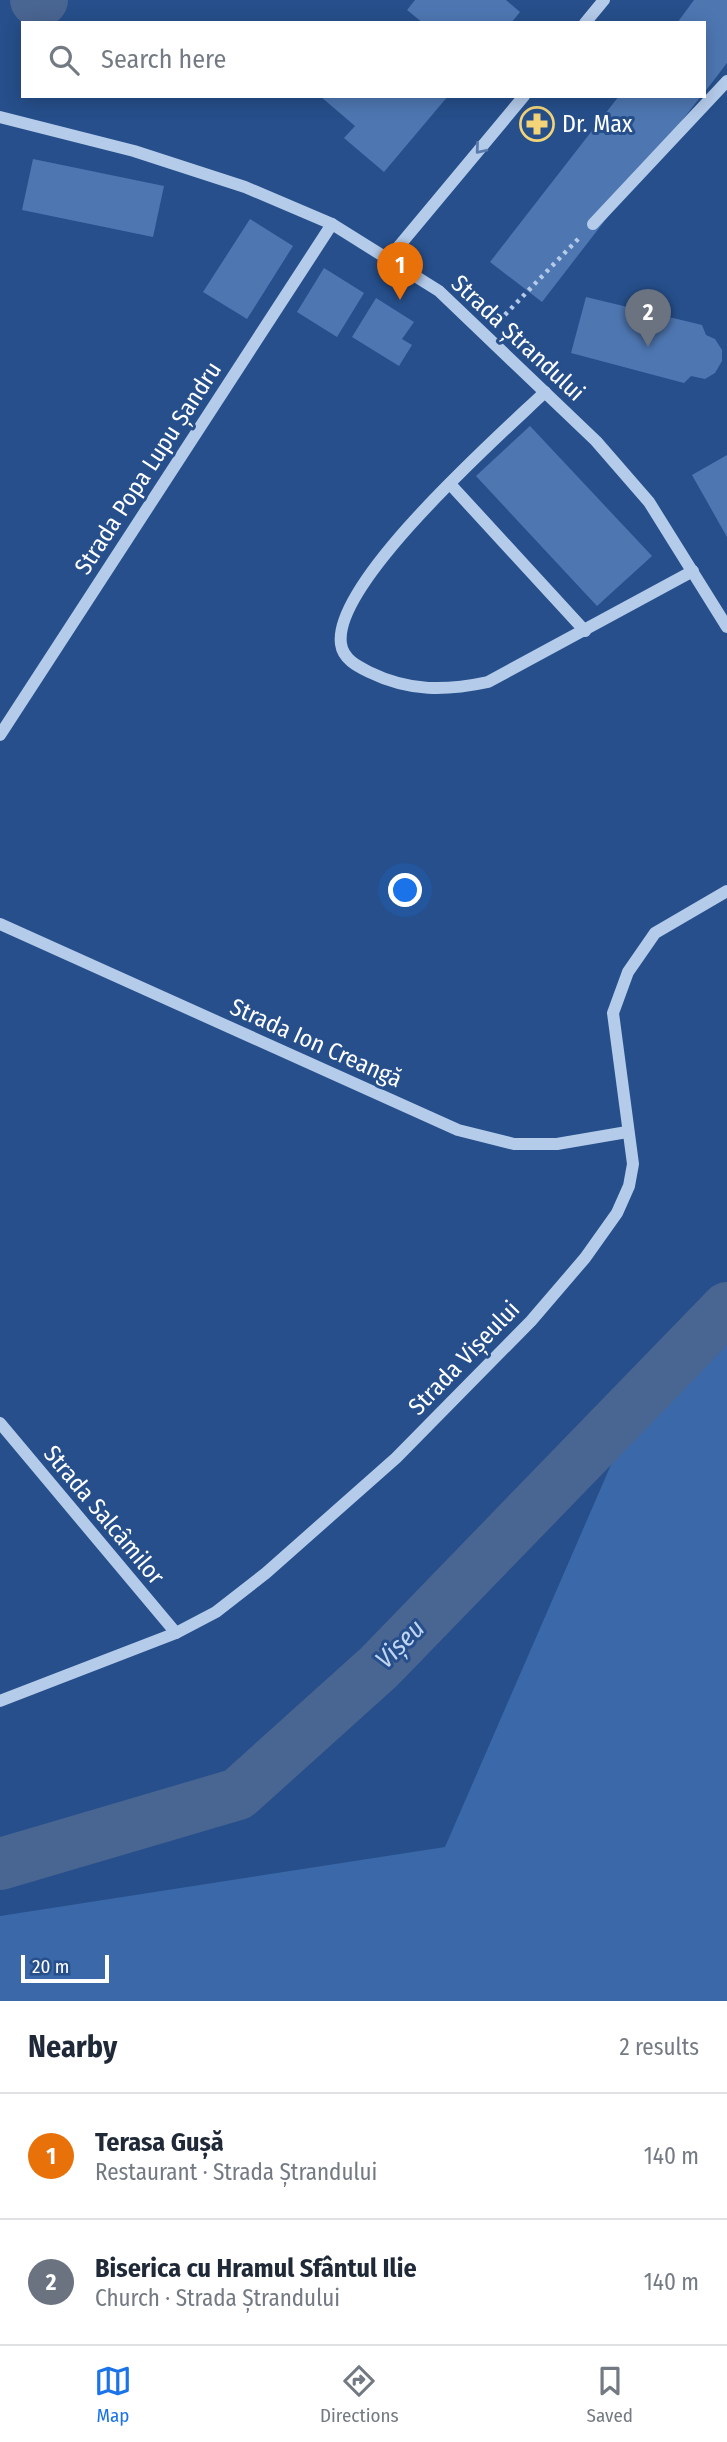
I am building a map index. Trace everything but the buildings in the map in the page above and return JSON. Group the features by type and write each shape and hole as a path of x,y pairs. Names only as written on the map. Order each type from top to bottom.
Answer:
{"street":[{"path":"587,21 604,0"},
{"path":"593,224 727,81"},
{"path":"389,258 522,98"},
{"name":"Strada Ștrandului","path":"0,117 134,151 233,183 332,224 439,291 596,441 649,502 727,627"},
{"name":"Strada Popa Lupu Șandru","path":"0,735 332,224"},
{"path":"545,392 450,484 382,557 344,619 341,644 350,662 372,674 433,690 488,682 693,571"},
{"path":"450,484 585,631"},
{"name":"Strada Vișeului","path":"0,1701 176,1633 216,1612 285,1557 396,1458 531,1321 585,1258 617,1213 629,1186 633,1164 613,1013 628,972 655,933 727,891"},
{"name":"Strada Ion Creangă","path":"0,924 458,1130 514,1144 557,1144 627,1132"},
{"name":"Strada Salcâmilor","path":"0,1423 176,1633"}],"path":[{"path":"486,334 593,224"}],"shaded area":[{"path":"727,1339 727,2001 0,2001 0,1916 445,1847 620,1444"}],"waterway":[{"path":"36,0 42,0"},
{"name":"Vișeu","path":"0,1864 238,1794 379,1667 727,1308"}],"place":[{"name":"Dr. Max","path":"537,124"},
{"name":"Terasa Gușă","path":"400,300"},
{"name":"Biserica cu Hramul Sfântul Ilie","path":"648,347"}]}
